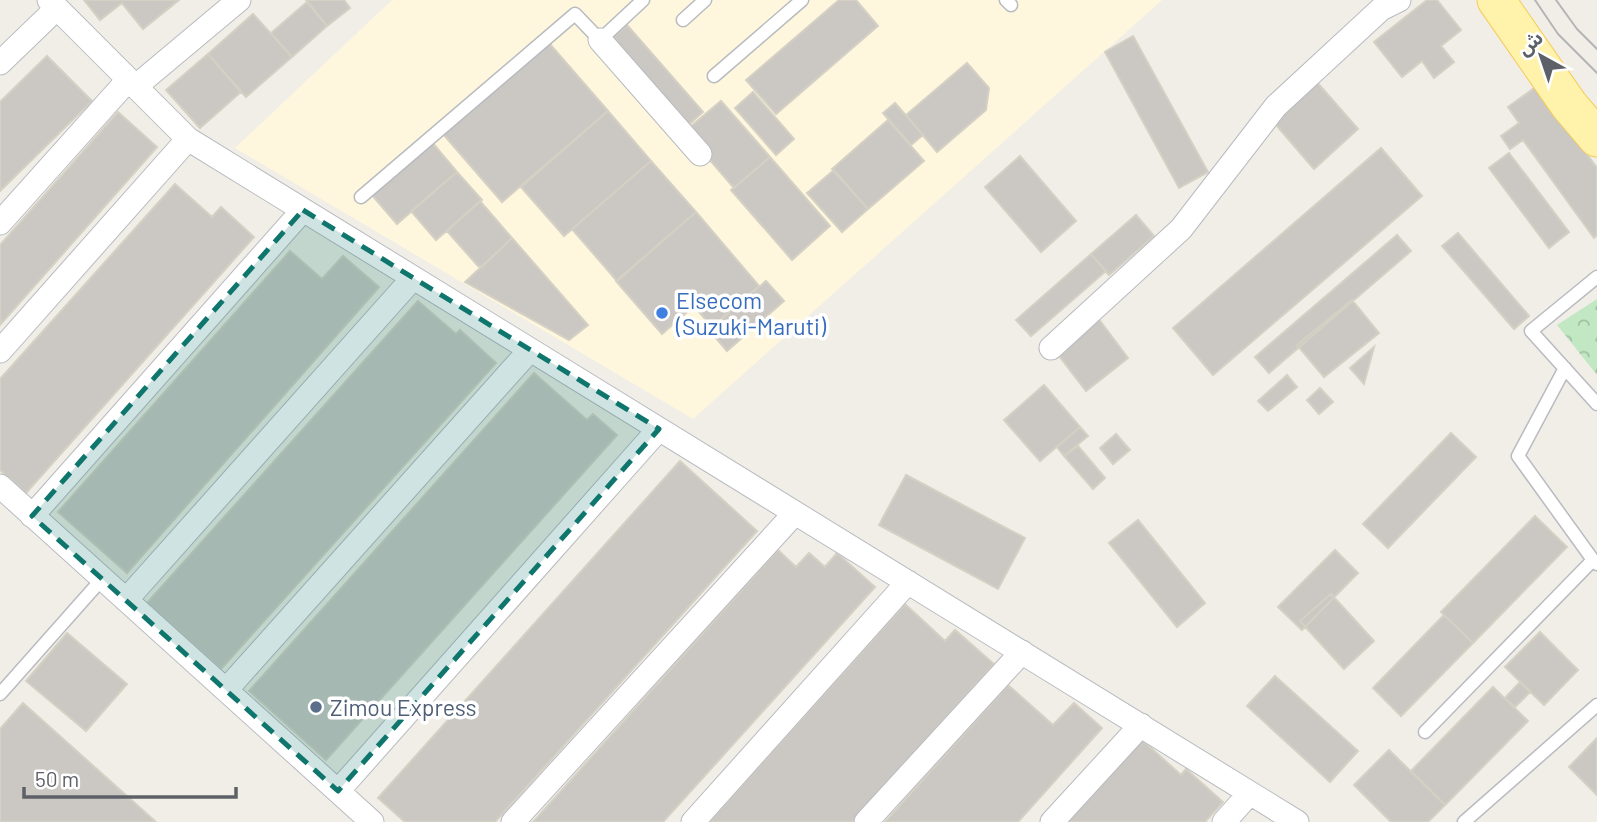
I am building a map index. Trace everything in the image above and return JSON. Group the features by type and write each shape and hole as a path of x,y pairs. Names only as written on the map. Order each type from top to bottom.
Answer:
{"main road":[{"path":"1498,3 1597,114"},
{"path":"1498,3 1569,105 1597,138"}],"street":[{"path":"0,223 132,83 239,0"},
{"path":"1051,348 1181,229 1276,106 1381,9 1399,0"},
{"path":"0,63 52,4 188,139 1297,822"},
{"path":"600,40 700,154"},
{"path":"0,351 188,139"},
{"path":"32,516 303,210"},
{"path":"126,600 413,278"},
{"path":"226,690 530,350"},
{"path":"338,791 659,429"},
{"path":"0,486 372,822"},
{"path":"513,822 795,513"},
{"path":"693,822 908,582"},
{"path":"866,822 1022,652"},
{"path":"1052,822 1141,725"},
{"path":"1224,822 1249,794"}],"lane":[{"path":"360,197 575,14 600,40 643,0"},
{"path":"683,20 705,0"},
{"path":"714,76 802,0"},
{"path":"1597,277 1531,331 1597,404"},
{"path":"1426,732 1595,562 1518,456 1565,368"},
{"path":"0,694 102,579"},
{"path":"1464,822 1597,705"}],"highlighted area":[{"path":"303,210 659,429 338,791 32,516"}],"shaded area":[{"name":"Elsecom (Suzuki-Maruti)","path":"392,0 1162,0 693,419 235,148"}],"green space":[{"path":"1597,299 1597,375 1557,325"}],"building":[{"path":"84,0 179,0 143,29 122,3 100,20"},
{"path":"306,0 344,0 350,8 327,26"},
{"path":"839,0 856,0 878,26 776,114 746,80"},
{"path":"1427,0 1437,0 1461,30 1441,46 1454,62 1434,78 1422,61 1402,77 1374,42"},
{"path":"307,2 327,26 292,57 271,33"},
{"path":"253,14 292,57 246,97 208,54"},
{"path":"627,25 703,112 684,129 608,42"},
{"path":"1133,36 1208,172 1179,188 1105,52"},
{"path":"549,43 608,111 502,202 443,134"},
{"path":"208,54 241,92 200,128 166,90"},
{"path":"47,56 92,101 0,191 0,102"},
{"path":"967,63 989,88 986,110 937,152 906,115"},
{"path":"1315,80 1358,129 1314,169 1270,118"},
{"path":"1537,86 1597,168 1597,235 1594,238 1523,140 1510,149 1501,136 1519,123 1508,107"},
{"path":"753,92 794,139 776,155 735,108"},
{"path":"721,101 770,157 734,188 685,131"},
{"path":"895,103 923,135 911,145 883,113"},
{"path":"608,111 651,161 564,236 521,187"},
{"path":"118,112 157,147 0,325 0,245"},
{"path":"888,120 924,161 868,209 832,169"},
{"path":"431,141 457,172 397,224 371,194"},
{"path":"1381,148 1422,196 1213,375 1173,328"},
{"path":"1509,153 1569,232 1549,248 1489,168"},
{"path":"1020,156 1076,221 1041,252 985,187"},
{"path":"770,157 830,226 792,260 731,190"},
{"path":"651,161 696,212 617,281 572,229"},
{"path":"834,170 868,209 842,232 807,193"},
{"path":"457,172 482,200 436,240 411,211"},
{"path":"175,184 212,217 221,207 254,237 26,493 0,470 0,379"},
{"path":"480,201 512,238 482,267 478,266 447,231"},
{"path":"696,212 759,286 712,327 694,306 662,334 616,281"},
{"path":"1136,215 1154,236 1109,275 1091,254"},
{"path":"1458,233 1529,316 1514,329 1442,246"},
{"path":"1397,235 1411,251 1269,373 1255,357"},
{"path":"512,238 588,325 569,340 465,282"},
{"path":"290,251 322,279 343,256 379,287 127,573 58,512"},
{"path":"1091,254 1106,271 1031,336 1016,320"},
{"path":"766,281 784,301 727,351 709,330"},
{"path":"1352,300 1379,333 1324,377 1297,345"},
{"path":"418,301 456,334 460,330 496,363 221,669 147,603"},
{"path":"1098,318 1128,358 1086,391 1056,352"},
{"path":"1374,347 1364,384 1350,368"},
{"path":"534,373 587,420 593,414 617,435 326,760 249,691"},
{"path":"1287,375 1297,387 1268,411 1258,401"},
{"path":"1044,385 1080,427 1040,461 1004,420"},
{"path":"1320,388 1333,402 1319,414 1307,400"},
{"path":"1080,427 1088,436 1064,456 1057,447"},
{"path":"1451,433 1476,457 1388,548 1363,524"},
{"path":"1116,434 1130,450 1113,464 1100,448"},
{"path":"1078,446 1105,478 1093,489 1064,456"},
{"path":"680,461 757,531 495,822 405,822 378,798"},
{"path":"906,475 1025,538 998,589 879,525"},
{"path":"1535,516 1567,547 1473,643 1441,612"},
{"path":"1138,520 1205,603 1177,627 1109,543"},
{"path":"778,550 796,567 809,553 825,567 837,553 875,587 663,822 533,822"},
{"path":"1335,550 1358,573 1302,630 1278,607"},
{"path":"1331,594 1374,641 1344,669 1300,621"},
{"path":"905,604 945,641 955,630 994,664 852,822 709,822"},
{"path":"1444,615 1473,643 1401,716 1373,688"},
{"path":"1540,632 1578,670 1544,705 1505,667"},
{"path":"67,633 127,684 86,731 26,681"},
{"path":"1275,676 1358,751 1330,782 1247,706"},
{"path":"1520,682 1530,692 1515,707 1505,698"},
{"path":"1008,685 1053,725 1074,703 1102,728 1018,822 885,822"},
{"path":"1493,687 1528,721 1445,805 1411,771"},
{"path":"23,703 156,822 0,822 0,729"},
{"path":"1597,738 1597,795 1569,767"},
{"path":"1141,739 1181,775 1186,769 1223,802 1205,822 1066,822"},
{"path":"1389,750 1445,805 1428,822 1391,822 1354,785"}],"tram line":[{"path":"1535,0 1558,34 1597,73"},
{"path":"1556,0 1577,29 1597,49"}],"place":[{"name":"Elsecom (Suzuki-Maruti)","path":"662,313"},
{"name":"Zimou Express","path":"316,707"}]}
